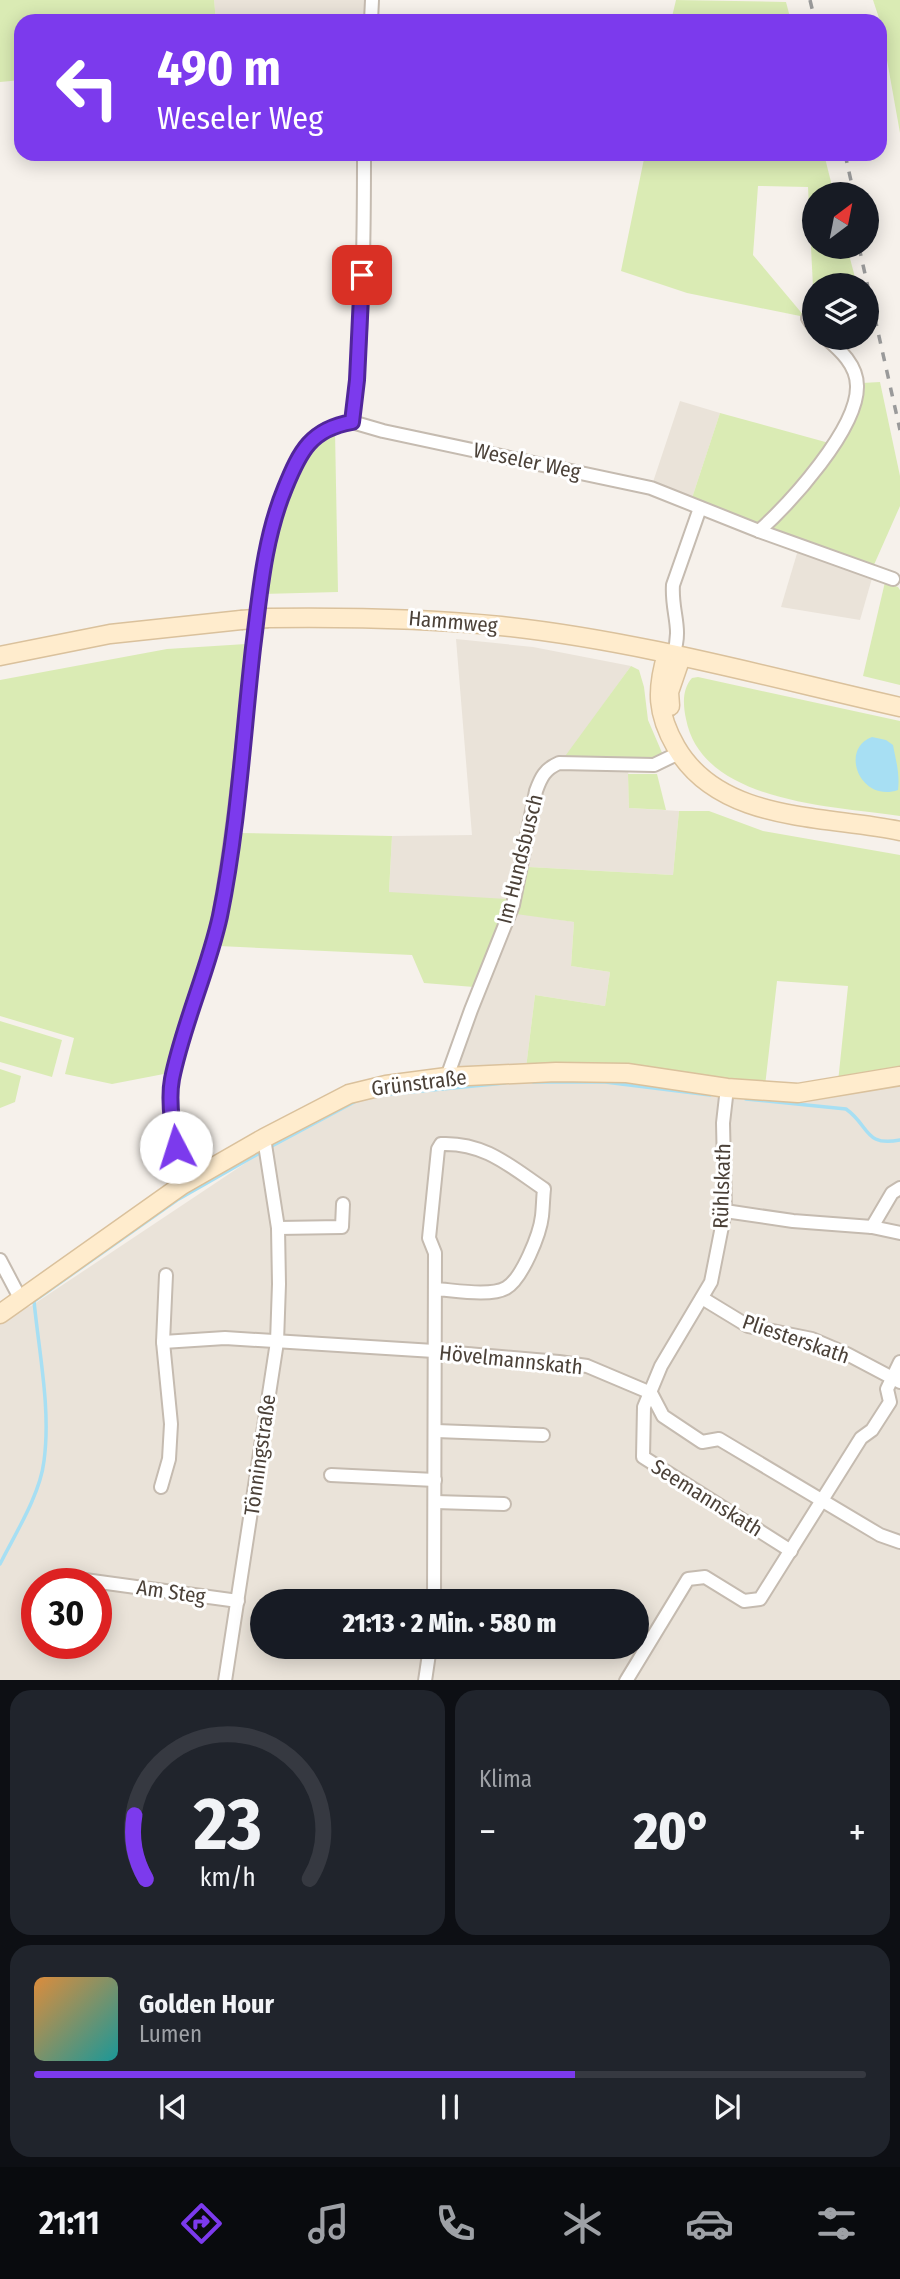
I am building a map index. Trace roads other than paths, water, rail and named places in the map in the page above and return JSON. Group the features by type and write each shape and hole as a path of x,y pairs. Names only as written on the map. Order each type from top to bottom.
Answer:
{"main road":[{"name":"Hammweg","path":"0,656 110,634 241,620 383,617 501,626 577,636 900,707"},
{"path":"674,656 669,692 670,717 677,748 696,774 723,793 759,808 900,831"},
{"name":"Grünstraße","path":"0,1314 182,1185 349,1094 386,1085 447,1077 556,1072 627,1073 727,1088 798,1093 900,1076"}],"street":[{"path":"182,1185 173,1129 172,1081 220,916 235,821 263,561 284,490 307,444 318,433 333,425 352,422 357,380 363,249 364,161"},
{"path":"759,531 806,484 846,423 857,386 849,360 839,350"},
{"name":"Weseler Weg","path":"352,422 383,431 651,488 759,531 893,579"},
{"path":"674,656 679,629 672,596 673,585 700,508"},
{"name":"Im Hundsbusch","path":"447,1077 513,905 541,778 548,768 559,763 654,765 677,748"},
{"name":"Rühlskath","path":"651,1393 661,1366 711,1282 725,1211 723,1123 727,1088"},
{"name":"Tönningstraße","path":"225,1680 276,1342 278,1228 264,1138"},
{"path":"434,1589 435,1253 429,1238 438,1149 441,1144 457,1143 490,1152 544,1189 542,1219 526,1262 516,1279 505,1289 489,1292 435,1289"},
{"path":"872,1227 892,1193 900,1188"},
{"path":"278,1228 342,1227 343,1204"},
{"path":"725,1211 793,1221 872,1227 900,1233"},
{"path":"0,1260 20,1298"},
{"path":"161,1487 169,1458 171,1424 163,1342 166,1275"},
{"name":"Pliesterskath","path":"702,1298 748,1326 812,1339 896,1380"},
{"name":"Hövelmannskath","path":"163,1342 225,1338 559,1362 587,1366 651,1393"},
{"path":"627,1680 688,1579 705,1577 744,1601 760,1599 861,1438 872,1430 890,1402 887,1389 896,1380 900,1362"},
{"path":"651,1393 663,1416 702,1442 719,1439 880,1535 900,1542"},
{"name":"Seemannskath","path":"651,1393 644,1407 643,1458 791,1551"},
{"path":"436,1431 543,1435"},
{"path":"331,1475 435,1480"},
{"path":"435,1502 505,1504"},
{"name":"Am Steg","path":"112,1584 238,1601"},
{"path":"425,1680 428,1659"}],"water":[{"path":"872,737 886,740 893,745 898,790 885,792 873,789 858,773 857,752 862,743"}],"waterway":[{"path":"533,1082 605,1082 710,1095"},
{"path":"380,1095 505,1083"},
{"path":"746,1099 846,1109 873,1138 900,1140"},
{"path":"270,1147 356,1101"},
{"path":"0,1564 38,1487 44,1461 44,1381 34,1301 177,1200 263,1151"}],"railway":[{"path":"810,0 813,14"},
{"path":"847,161 851,182"},
{"path":"862,259 900,430"}]}
